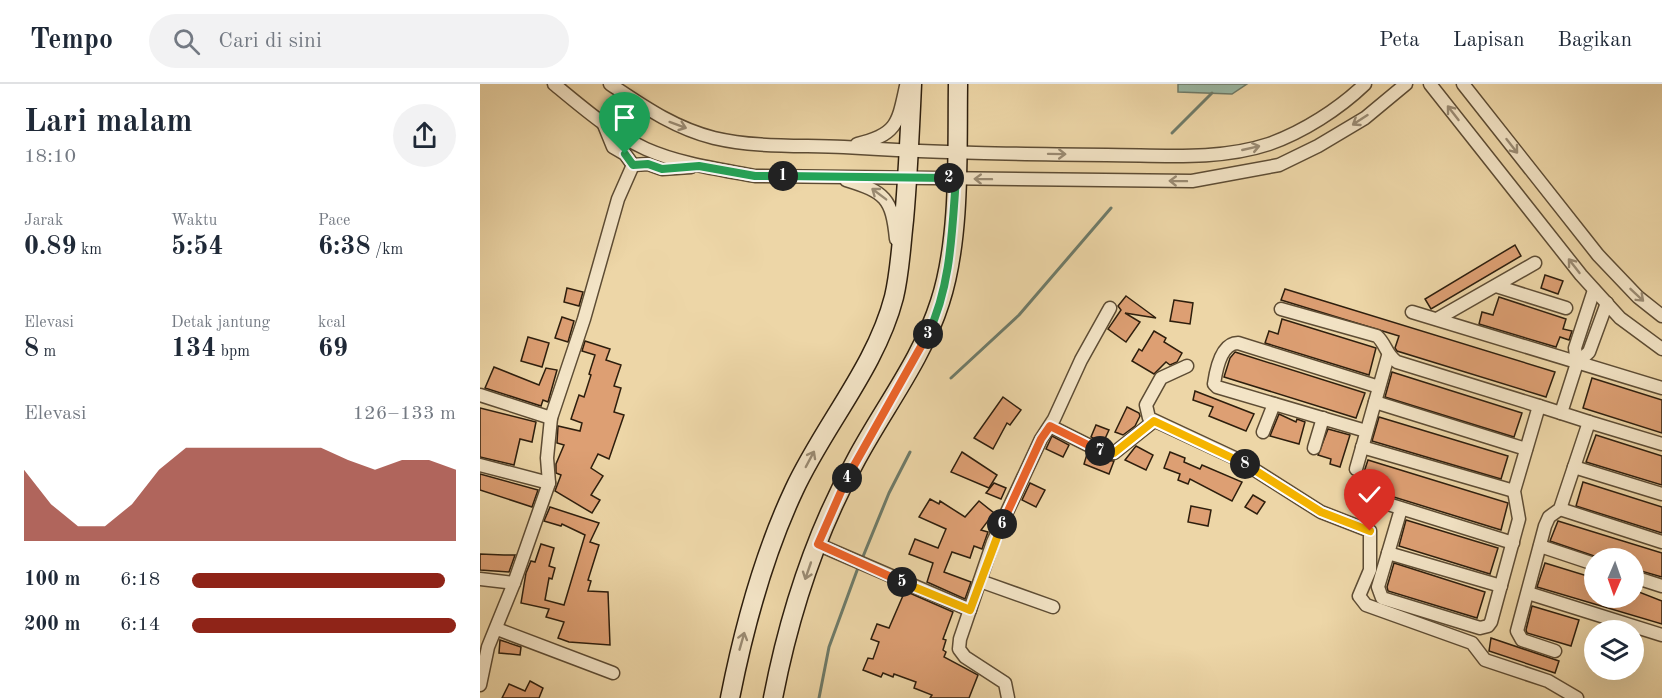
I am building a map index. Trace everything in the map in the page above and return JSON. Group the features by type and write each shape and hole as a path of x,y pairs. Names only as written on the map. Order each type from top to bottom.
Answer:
{"main road":[{"path":"730,698 740,648 766,559 794,490 883,328 894,298 900,267 912,84"},
{"path":"773,698 782,650 830,510 857,457 902,384 930,331 941,300 950,254 956,178 958,84"}],"street":[{"path":"554,84 602,120 645,148 699,166 755,176 1192,181 1279,165 1318,146 1365,118 1406,84"},
{"path":"610,84 663,119 712,137 755,145 841,147 909,152 1189,156 1232,152 1269,144 1307,125 1350,98 1365,84"},
{"path":"841,147 875,140 889,133 898,120 906,84"},
{"path":"1430,84 1594,290 1620,318 1662,349"},
{"path":"1463,84 1598,255 1638,297 1662,316"},
{"path":"602,120 613,147 625,154 633,165"},
{"path":"633,165 648,164 662,169 699,166"},
{"path":"480,685 481,667 514,583 549,483 547,458 551,418 584,320 618,199 633,165"},
{"path":"833,176 874,189 886,199 894,214 900,267"},
{"path":"1437,319 1535,263"},
{"path":"1496,286 1566,308"},
{"path":"1561,413 1577,363 1575,348 1594,290"},
{"path":"1577,363 1589,352 1607,303"},
{"path":"1008,698 1007,688 999,676 965,657 959,649 960,639 993,542 1041,439 1050,426 1081,360 1110,308"},
{"path":"1281,309 1377,336 1383,341 1388,356 1356,469"},
{"path":"1412,312 1662,388"},
{"path":"1366,431 1214,384 1225,347 1231,343 1238,343 1379,387"},
{"path":"1388,356 1397,362 1662,444"},
{"path":"1187,366 1168,374 1154,389 1145,409 1149,418 1239,460 1321,512 1370,531 1370,570 1359,596 1366,605 1472,643 1485,660 1548,681 1577,698"},
{"path":"480,394 551,418"},
{"path":"1375,402 1527,449"},
{"path":"1263,432 1274,404"},
{"path":"1401,508 1378,587 1382,598 1480,628 1491,622 1519,519 1514,491 1539,406"},
{"path":"1314,448 1323,418"},
{"path":"1050,426 1102,452 1114,453 1154,421"},
{"path":"1555,651 1522,640 1517,636 1549,517 1560,509 1589,422"},
{"path":"1362,447 1514,491"},
{"path":"480,465 549,483"},
{"path":"1574,467 1662,494"},
{"path":"1375,501 1513,543"},
{"path":"1560,509 1662,542"},
{"path":"818,544 970,610"},
{"path":"1540,546 1584,561"},
{"path":"1388,553 1501,586"},
{"path":"480,579 514,583"},
{"path":"1644,580 1662,586"},
{"path":"980,581 1053,608"},
{"path":"1528,593 1662,635"},
{"path":"497,629 613,673"}],"shaded area":[{"path":"1178,84 1247,84 1232,94 1178,92"}],"building":[{"path":"1515,245 1521,256 1431,309 1425,299"},
{"path":"1545,275 1563,281 1558,294 1541,288"},
{"path":"567,288 583,292 579,306 564,302"},
{"path":"1285,289 1555,372 1546,397 1397,351 1395,348 1399,336 1281,300"},
{"path":"1126,296 1156,318 1125,313 1140,322 1126,342 1108,329 1121,310 1118,306"},
{"path":"1499,297 1566,319 1563,329 1572,331 1569,340 1560,337 1556,347 1479,324 1482,312 1493,315"},
{"path":"1174,300 1193,303 1190,324 1170,321"},
{"path":"562,317 574,321 568,342 555,338"},
{"path":"1282,319 1376,348 1369,375 1265,343 1269,331 1278,334"},
{"path":"1154,331 1166,338 1164,342 1182,353 1177,362 1170,365 1166,362 1154,374 1132,361 1139,349 1142,351"},
{"path":"528,337 549,343 542,367 521,361"},
{"path":"585,341 610,349 606,360 621,365 614,386 621,388 614,412 624,415 609,459 598,454 591,468 603,476 591,495 600,500 592,513 555,491 561,475 556,473 556,464 564,445 557,443 558,426 580,431 582,423 571,419 579,395 584,397 595,355 582,351"},
{"path":"1235,352 1365,393 1356,418 1224,377 1230,358"},
{"path":"494,367 539,385 546,368 557,370 548,402 543,400 541,406 485,388"},
{"path":"1392,372 1522,413 1514,437 1385,397"},
{"path":"1592,378 1662,400 1662,433 1583,408"},
{"path":"1195,391 1254,414 1246,431 1209,416 1213,407 1193,400"},
{"path":"1003,397 1021,410 1010,425 1007,423 993,449 974,438"},
{"path":"1127,407 1139,413 1140,416 1135,426 1123,435 1115,432"},
{"path":"480,408 536,422 532,442 520,439 514,465 480,457"},
{"path":"1279,414 1296,422 1297,419 1305,422 1299,444 1270,436"},
{"path":"1379,417 1508,456 1501,479 1372,441"},
{"path":"1096,425 1109,430 1103,443 1091,437"},
{"path":"1328,429 1350,435 1340,467 1330,464 1331,459 1318,455"},
{"path":"1596,435 1662,456 1662,485 1586,462"},
{"path":"1052,436 1069,445 1063,457 1046,449"},
{"path":"1136,446 1153,455 1146,470 1125,460"},
{"path":"962,452 997,475 989,488 951,472"},
{"path":"1170,452 1185,458 1184,462 1200,469 1202,465 1242,482 1232,501 1190,479 1188,484 1178,480 1180,474 1164,468"},
{"path":"1087,454 1099,460 1114,461 1109,474 1084,464"},
{"path":"1368,460 1508,503 1501,530 1371,490 1375,476 1364,472"},
{"path":"480,474 538,490 532,507 480,490"},
{"path":"1583,482 1662,507 1662,533 1576,506"},
{"path":"994,483 1006,488 1001,499 986,493"},
{"path":"1030,483 1045,490 1036,507 1022,500"},
{"path":"1253,495 1265,502 1257,514 1245,507"},
{"path":"930,499 939,504 940,501 965,517 979,501 994,513 981,530 988,532 982,549 974,546 970,558 952,552 944,572 971,582 965,599 927,582 933,563 909,554 915,539 938,548 946,529 919,517"},
{"path":"1191,506 1211,510 1208,526 1188,522"},
{"path":"550,507 599,523 590,542 599,545 588,580 591,581 588,591 608,592 610,645 569,642 558,638 564,622 546,617 549,609 521,603 526,573 531,561 535,562 541,544 554,548 549,566 555,568 552,579 549,578 545,600 564,605 585,535 562,524 561,526 544,521"},
{"path":"1406,520 1498,548 1490,574 1399,546"},
{"path":"1558,521 1662,553 1662,577 1644,572 1644,548 1584,548 1584,553 1550,541"},
{"path":"480,554 515,555 509,572 480,570"},
{"path":"1394,563 1485,592 1477,618 1388,591 1387,587"},
{"path":"1545,563 1584,575 1584,601 1537,587"},
{"path":"905,591 953,612 943,639 946,640 943,650 946,652 944,657 978,675 969,698 930,698 932,695 914,688 916,682 894,674 893,677 883,673 881,677 863,670 868,658 873,659 879,642 871,639 877,624 889,628"},
{"path":"1644,594 1662,601 1662,624 1608,608 1644,608"},
{"path":"1532,606 1579,620 1571,646 1527,633"},
{"path":"1491,638 1559,661 1555,673 1489,651"},
{"path":"500,640 521,647 520,655 499,653"},
{"path":"530,681 543,688 539,698 502,698 509,684 525,691"}],"waterway":[{"path":"1172,133 1212,93"},
{"path":"951,378 1019,315 1111,208"},
{"path":"862,559 889,493 910,452"},
{"path":"819,698 829,647 859,565"}],"route":[{"path":"625,154 633,165 648,164 662,169 699,166 755,176 956,178 950,254 941,300 930,331 902,384 857,457 830,510 818,544 970,610 993,542 1041,439 1050,426 1102,452 1114,453 1154,421 1239,460 1321,512 1370,531"}]}
